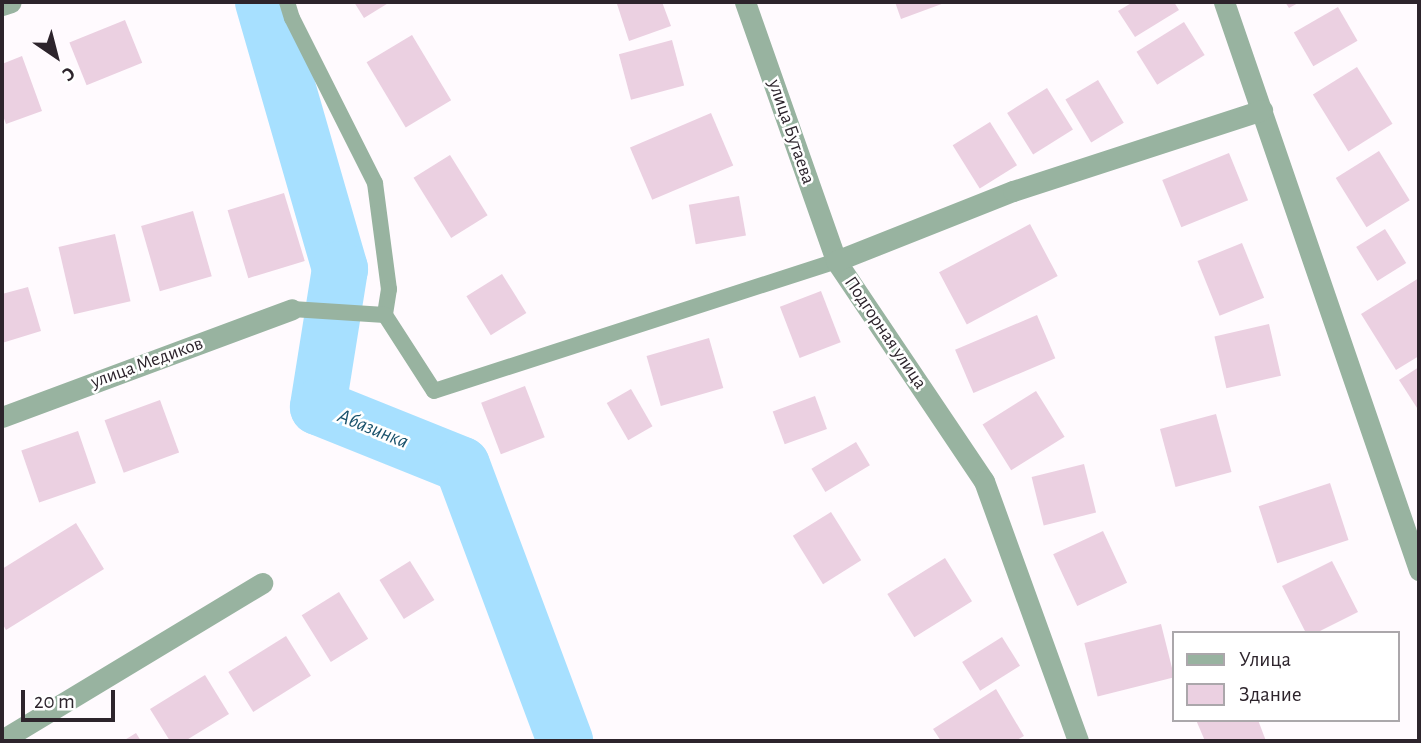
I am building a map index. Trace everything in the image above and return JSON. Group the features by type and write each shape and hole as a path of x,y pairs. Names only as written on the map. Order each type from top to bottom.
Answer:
{"street":[{"path":"2,5 11,2"},
{"name":"улица Бутаева","path":"746,2 836,261"},
{"path":"1224,2 1419,570"},
{"name":"Подгорная улица","path":"1078,741 984,481 836,261 1013,191 1262,110"},
{"name":"улица Медиков","path":"2,417 292,309"},
{"path":"2,740 261,583"}],"lane":[{"path":"287,2 292,18 375,183 389,289 384,315 434,391 836,261"},
{"path":"292,309 384,315"}],"building":[{"path":"354,2 390,2 364,18"},
{"path":"662,2 671,26 629,41 617,4"},
{"path":"895,2 947,2 901,19"},
{"path":"1133,2 1174,2 1179,10 1135,37 1118,11"},
{"path":"1285,2 1300,2 1289,8"},
{"path":"1338,7 1358,41 1313,66 1294,32"},
{"path":"125,20 142,63 87,85 69,42"},
{"path":"1184,22 1205,55 1157,85 1137,52"},
{"path":"412,35 451,100 406,127 367,62"},
{"path":"672,40 684,85 631,100 619,54"},
{"path":"22,56 42,111 6,124 2,113 2,64"},
{"path":"1357,67 1393,124 1348,151 1313,95"},
{"path":"1098,80 1124,123 1091,142 1065,100"},
{"path":"1047,88 1073,130 1033,154 1007,113"},
{"path":"711,113 733,165 652,200 630,147"},
{"path":"990,122 1017,165 980,189 953,145"},
{"path":"1379,151 1410,200 1366,227 1336,178"},
{"path":"1229,153 1248,200 1181,227 1162,180"},
{"path":"450,155 488,215 451,238 414,178"},
{"path":"284,193 305,261 248,278 228,210"},
{"path":"739,196 746,235 696,244 689,205"},
{"path":"193,211 212,276 160,291 141,226"},
{"path":"1030,224 1058,276 967,324 939,272"},
{"path":"1385,229 1406,263 1377,281 1356,247"},
{"path":"115,234 131,301 74,314 58,247"},
{"path":"1242,243 1264,298 1220,316 1197,261"},
{"path":"502,274 526,313 491,335 466,296"},
{"path":"1419,278 1419,356 1396,370 1361,314"},
{"path":"28,287 41,331 2,343 2,294"},
{"path":"821,291 841,342 800,358 780,307"},
{"path":"1037,315 1055,358 973,393 955,350"},
{"path":"1269,324 1281,376 1226,388 1214,337"},
{"path":"709,338 723,388 661,406 647,356"},
{"path":"1419,367 1419,411 1399,380"},
{"path":"525,386 545,437 501,454 481,403"},
{"path":"631,389 652,426 628,440 607,403"},
{"path":"1036,391 1065,437 1011,470 983,424"},
{"path":"815,396 827,429 785,444 773,411"},
{"path":"160,400 179,453 124,473 105,420"},
{"path":"1216,414 1232,472 1176,487 1160,429"},
{"path":"78,431 96,483 39,503 21,451"},
{"path":"856,442 870,465 825,492 811,469"},
{"path":"1084,464 1096,513 1044,526 1032,477"},
{"path":"1330,483 1349,540 1277,563 1259,506"},
{"path":"831,512 861,560 823,584 793,536"},
{"path":"76,523 104,569 6,630 2,623 2,569"},
{"path":"1103,531 1127,583 1077,606 1053,554"},
{"path":"945,558 972,601 914,637 887,594"},
{"path":"410,561 434,600 404,619 379,580"},
{"path":"1332,561 1358,612 1320,631 1305,631 1282,586"},
{"path":"339,592 368,639 331,662 302,615"},
{"path":"1161,624 1172,678 1098,696 1084,643"},
{"path":"286,636 311,676 253,712 228,672"},
{"path":"1002,637 1020,666 980,691 962,662"},
{"path":"205,675 229,714 185,741 170,741 150,709"},
{"path":"996,689 1024,736 1015,741 941,741 933,729"},
{"path":"1197,722 1259,722 1266,741 1205,741"},
{"path":"136,733 141,741 123,741"}],"waterway":[{"name":"Абазинка","path":"263,2 340,269 318,407 462,465 565,741"}]}
